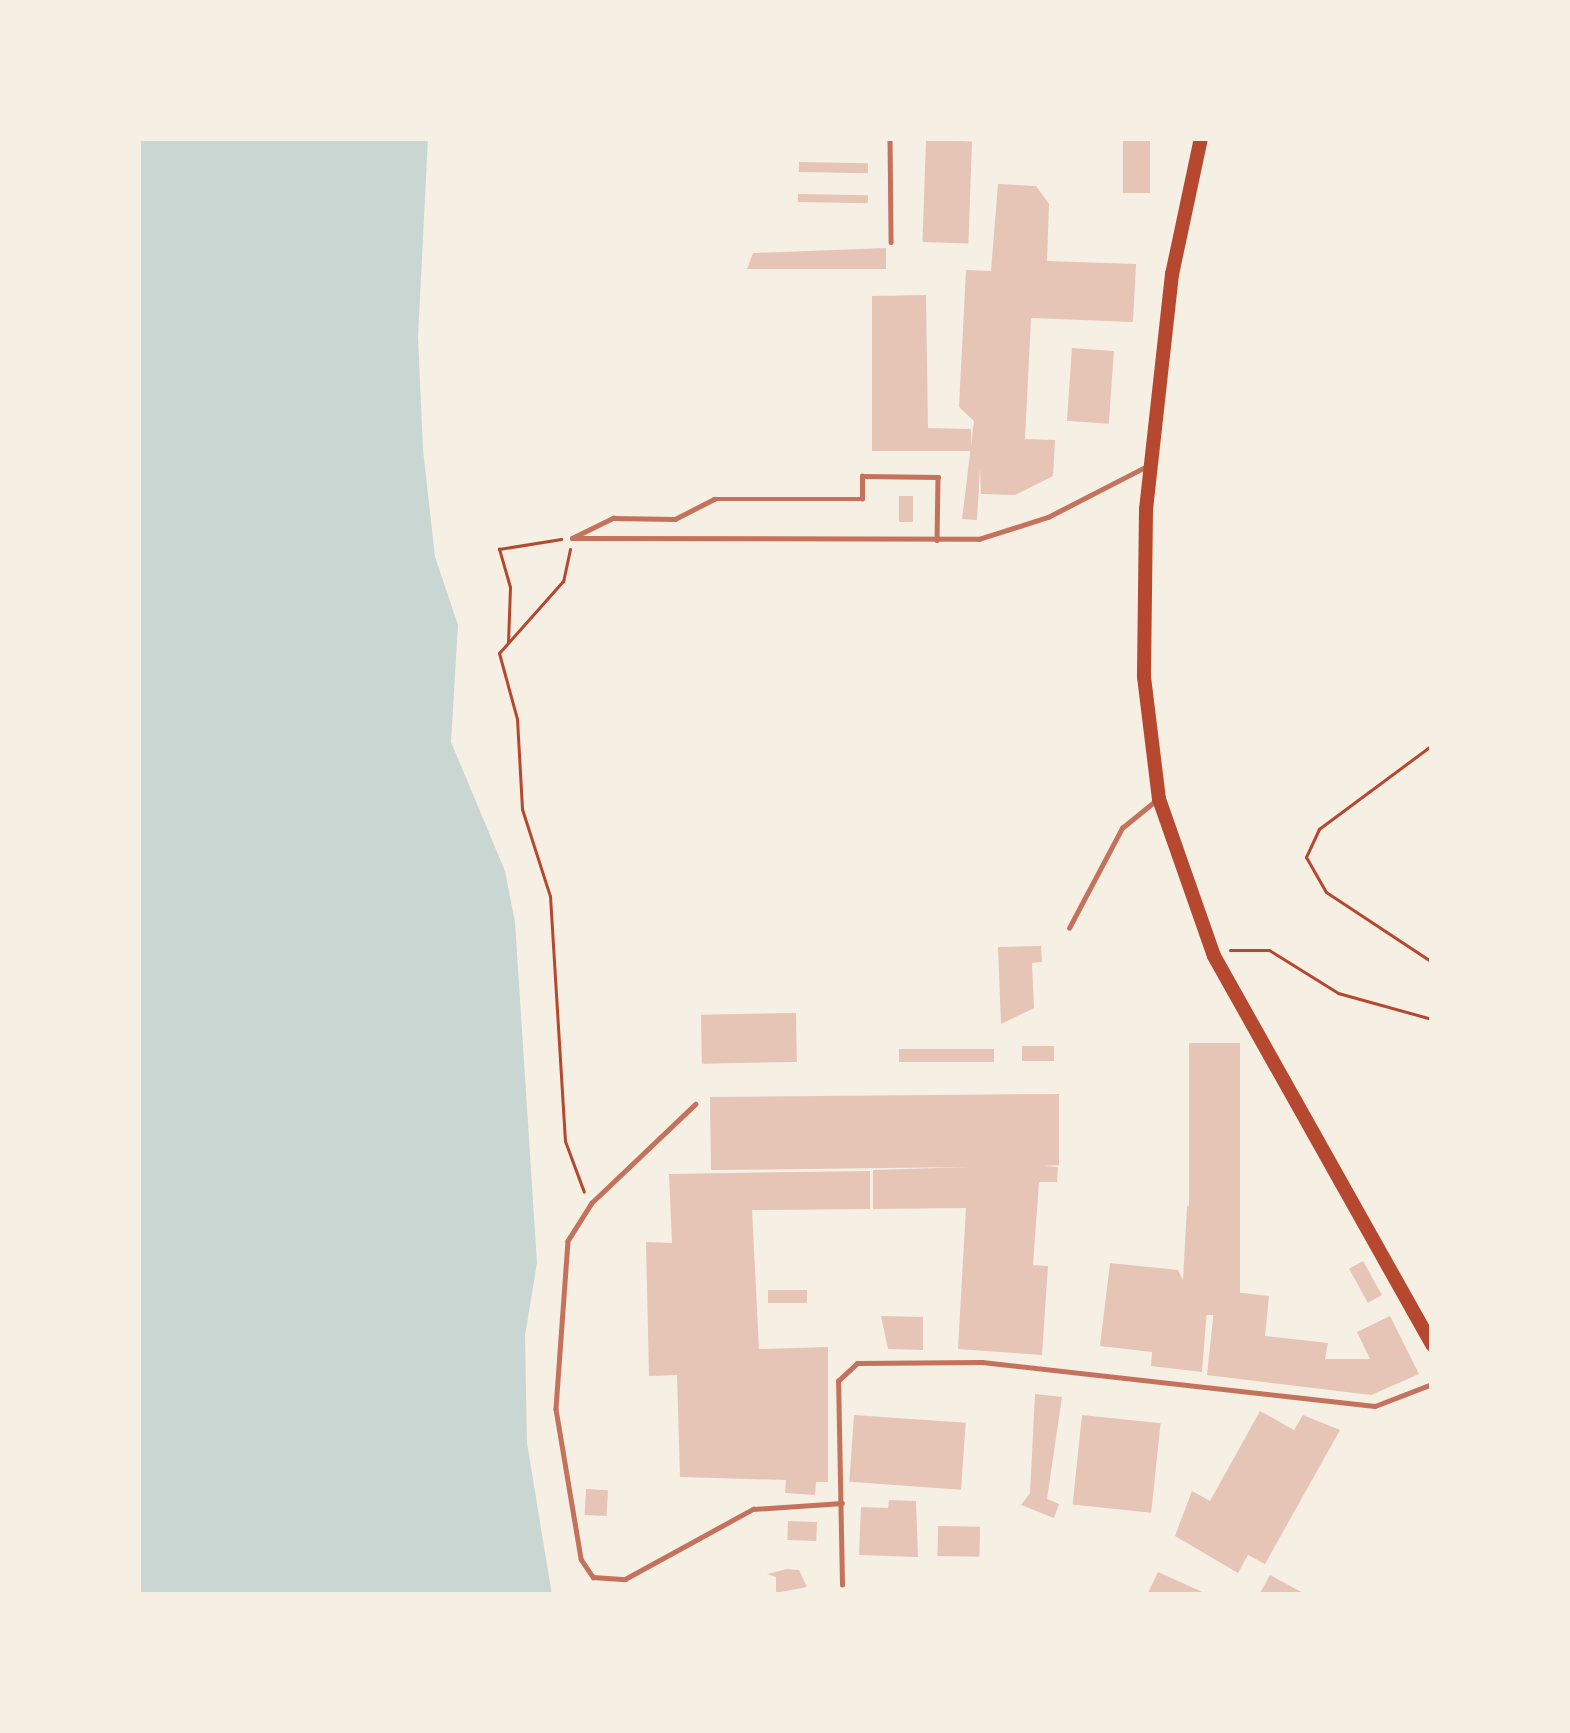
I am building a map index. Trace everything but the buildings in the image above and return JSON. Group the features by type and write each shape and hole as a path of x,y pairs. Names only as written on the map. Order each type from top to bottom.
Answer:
{"main road":[{"path":"1201,138 1172,274 1149,465 1144,677 1159,799 1214,956 1432,1345"}],"lane":[{"path":"890,138 890,242"},
{"path":"572,538 979,539 1048,517 1149,465"},
{"path":"572,538 613,518 675,519 714,499 862,499 862,476 938,477 937,542"},
{"path":"1069,928 1122,828 1159,799"},
{"path":"696,1104 592,1203 565,1259 556,1409 578,1549 593,1577 625,1579 753,1508 842,1503"},
{"path":"842,1585 838,1381 857,1363 982,1362 1375,1406 1432,1384"}],"path":[{"path":"508,642 510,587 502,544 572,538 563,581 499,653 517,719 523,808 550,896 558,965 565,1141 592,1203"},
{"path":"1432,745 1319,829 1306,856 1326,892 1432,962"},
{"path":"1214,956 1243,945 1269,950 1338,992 1432,1019"}],"shaded area":[{"path":"138,138 428,138 418,337 423,450 435,557 458,625 451,742 505,871 515,922 537,1263 525,1336 527,1443 552,1595 138,1595"}]}
